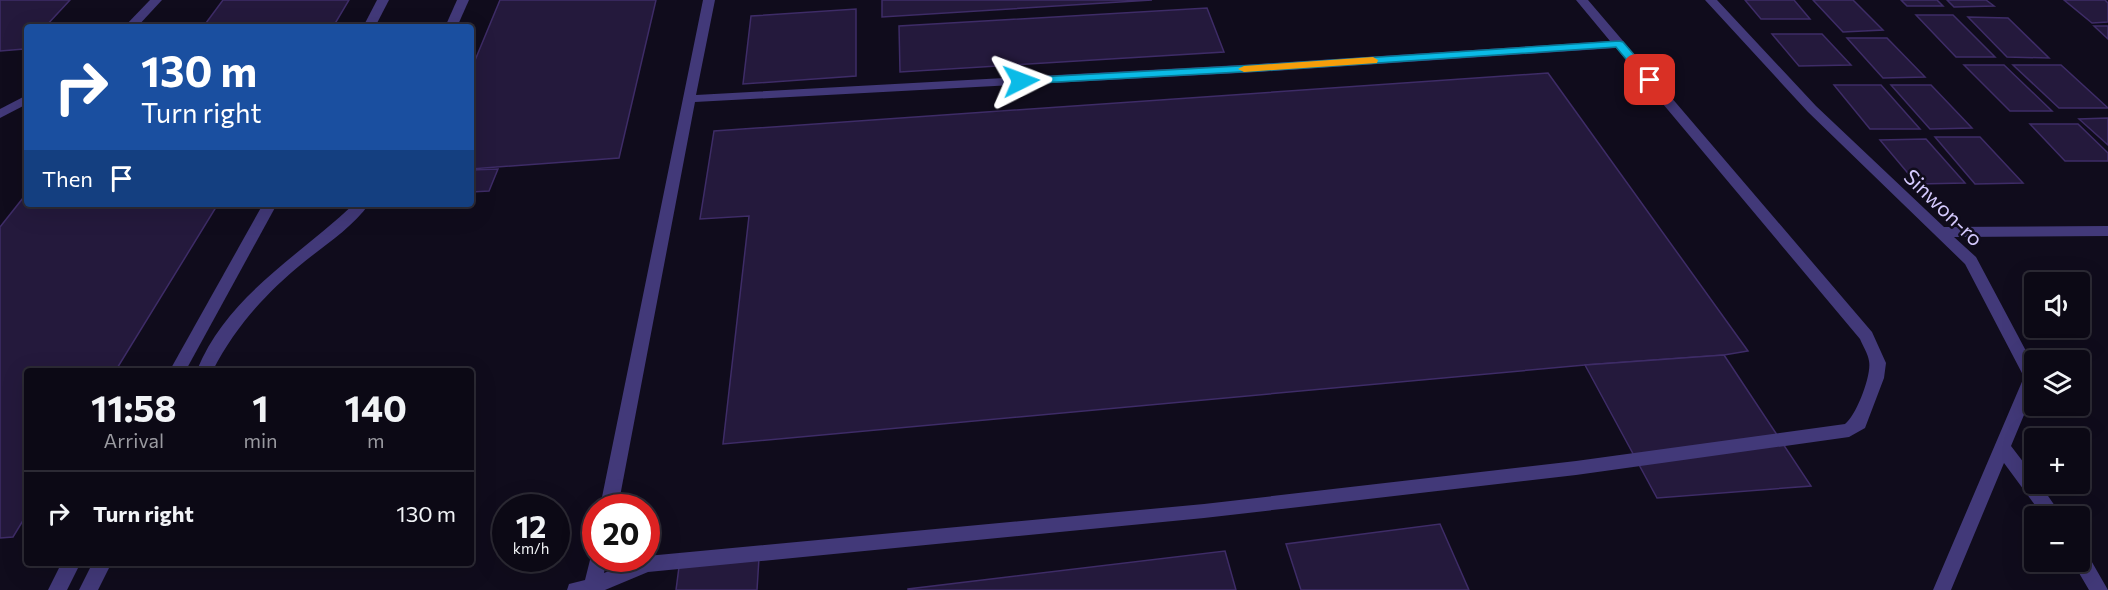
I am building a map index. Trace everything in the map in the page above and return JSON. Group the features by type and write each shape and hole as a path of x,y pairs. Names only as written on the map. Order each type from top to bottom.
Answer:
{"street":[{"path":"134,24 156,0"},
{"path":"371,24 383,0"},
{"path":"452,24 463,0"},
{"path":"612,494 709,0"},
{"path":"587,589 647,564 1204,511 1576,468 1849,430 1859,423 1876,378 1878,363 1867,336 1582,0"},
{"name":"Sinwon-ro","path":"1711,0 1812,109 1971,261 2032,377 1942,590"},
{"path":"690,99 1258,68 1619,44"},
{"path":"0,114 24,101"},
{"path":"179,368 268,207"},
{"path":"206,368 227,331 240,314 288,267 359,207"},
{"path":"1940,232 2108,231"},
{"path":"2002,446 2046,506"},
{"path":"57,590 70,566"},
{"path":"88,590 101,566"},
{"path":"587,589 593,572"},
{"path":"2088,572 2099,590"}],"building":[{"path":"0,0 70,0 48,24 24,24 24,49 0,51"},
{"path":"223,0 349,0 335,24 205,24"},
{"path":"500,0 656,0 619,158 474,169 474,63"},
{"path":"882,0 1152,0 882,17"},
{"path":"1745,0 1794,0 1810,19 1761,19"},
{"path":"1813,0 1853,0 1883,30 1843,32"},
{"path":"1901,0 1937,0 1943,6 1907,6"},
{"path":"1947,0 1986,0 1994,6 1954,7"},
{"path":"2064,0 2105,0 2108,3 2108,22 2092,23"},
{"path":"1207,8 1224,52 900,72 899,26"},
{"path":"856,9 856,76 743,84 751,16"},
{"path":"1916,15 1953,15 1995,57 1956,57"},
{"path":"1968,17 2008,18 2049,58 2007,57"},
{"path":"2094,26 2108,26 2108,39"},
{"path":"1772,34 1822,34 1851,65 1799,66"},
{"path":"1847,38 1887,38 1925,77 1883,78"},
{"path":"1964,65 2004,65 2052,111 2010,111"},
{"path":"2013,65 2061,65 2108,108 2059,108"},
{"path":"1548,73 1748,351 1724,355 1585,365 723,444 749,216 700,219 714,131"},
{"path":"1834,85 1881,85 1920,129 1870,129"},
{"path":"1891,85 1931,85 1972,128 1930,129"},
{"path":"2108,118 2108,145 2079,119"},
{"path":"2030,124 2078,124 2108,153 2108,161 2065,161"},
{"path":"1935,137 1980,137 2023,183 1975,184"},
{"path":"1926,139 1965,183 1917,184 1880,140"},
{"path":"498,169 489,191 474,192 474,170"},
{"path":"24,197 24,207 216,207 117,368 24,368 24,519 13,537 0,538 0,227"},
{"path":"1724,355 1811,486 1657,498 1585,365"},
{"path":"1440,524 1469,590 1301,590 1286,544"},
{"path":"1225,551 1236,590 908,590 908,589"},
{"path":"759,558 757,590 676,590 679,567"}],"slow traffic":[{"path":"1244,69 1373,60"}],"route":[{"path":"1021,81 1619,44 1650,80"}]}
